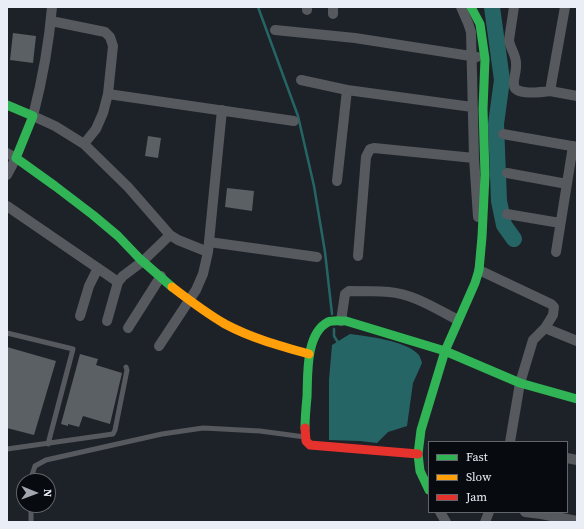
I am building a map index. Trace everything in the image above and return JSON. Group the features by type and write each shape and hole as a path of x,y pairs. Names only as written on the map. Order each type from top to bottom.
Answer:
{"street":[{"path":"7,175 12,156 33,116 39,94 52,7"},
{"path":"461,7 471,32 472,107 477,211 478,217 483,226"},
{"path":"428,488 420,472 418,454 421,430 445,351 475,284 479,270 483,226 486,175 483,109 485,59 480,24 471,7"},
{"path":"514,7 509,40 516,58 515,89 529,93 550,91 577,96"},
{"path":"550,91 565,7"},
{"path":"51,21 105,32 110,37 113,46 108,94 103,113 96,129 84,144"},
{"path":"275,30 355,38 485,59"},
{"path":"301,80 347,90 472,107"},
{"path":"337,181 347,90"},
{"path":"108,94 294,121"},
{"path":"7,105 55,126 84,144 128,187 170,235 178,240 208,247 317,257"},
{"path":"159,346 190,300 199,282 208,247 222,110"},
{"path":"503,134 575,146 556,252"},
{"path":"358,256 366,157 370,149 374,148 474,158"},
{"path":"12,156 57,185 83,206 143,261 190,300 216,318 237,330 267,343 309,354"},
{"path":"507,173 567,184"},
{"path":"7,206 118,282"},
{"path":"507,214 560,223"},
{"path":"107,321 118,282 170,235"},
{"path":"80,316 89,286 98,268"},
{"path":"479,270 551,304 554,307 554,311 545,328 533,340 520,383 510,441"},
{"path":"128,328 161,276"},
{"path":"341,320 345,294 349,291 390,292 406,296 421,301 458,320"},
{"path":"418,454 310,445 306,441 309,354 314,340 321,328 328,322 341,320 445,351 520,383 577,399"},
{"path":"545,328 577,341"},
{"path":"441,513 446,522"},
{"path":"528,513 541,518 577,521"}],"lane":[{"path":"7,333 73,349 48,444"},
{"path":"7,449 113,434 127,370 126,367"},
{"path":"33,473 35,466 46,460 162,434 203,428 260,431 305,437"}],"water":[{"path":"350,334 396,342 412,349 418,354 422,363 413,383 407,426 388,432 377,443 329,440 329,380 332,345"}],"building":[{"path":"13,33 36,36 33,63 10,60"},
{"path":"148,136 161,138 158,158 145,156"},
{"path":"227,188 254,191 252,211 225,207"},
{"path":"7,347 56,361 34,435 7,428"},
{"path":"80,354 98,359 96,365 122,373 110,424 83,416 79,427 61,424"}],"waterway":[{"path":"258,7 298,116 314,186 325,252 332,314"},
{"path":"492,7 502,80 496,124 499,201 504,225 514,239"},
{"path":"334,329 334,336 339,344"}],"traffic: fast":[{"path":"428,488 420,471 418,454 421,430 445,351 475,283 479,270 482,237 485,175 483,109 485,59 480,24 471,7"},
{"path":"7,105 33,116 16,158 93,215 118,236 140,259 172,287"},
{"path":"305,428 309,356 315,336 321,328 328,322 332,321 346,321 445,351 520,383 577,399"}],"traffic: slow":[{"path":"172,287 191,302 235,329 266,341 309,354"}],"traffic: jam":[{"path":"305,428 306,441 310,445 418,454"}]}
